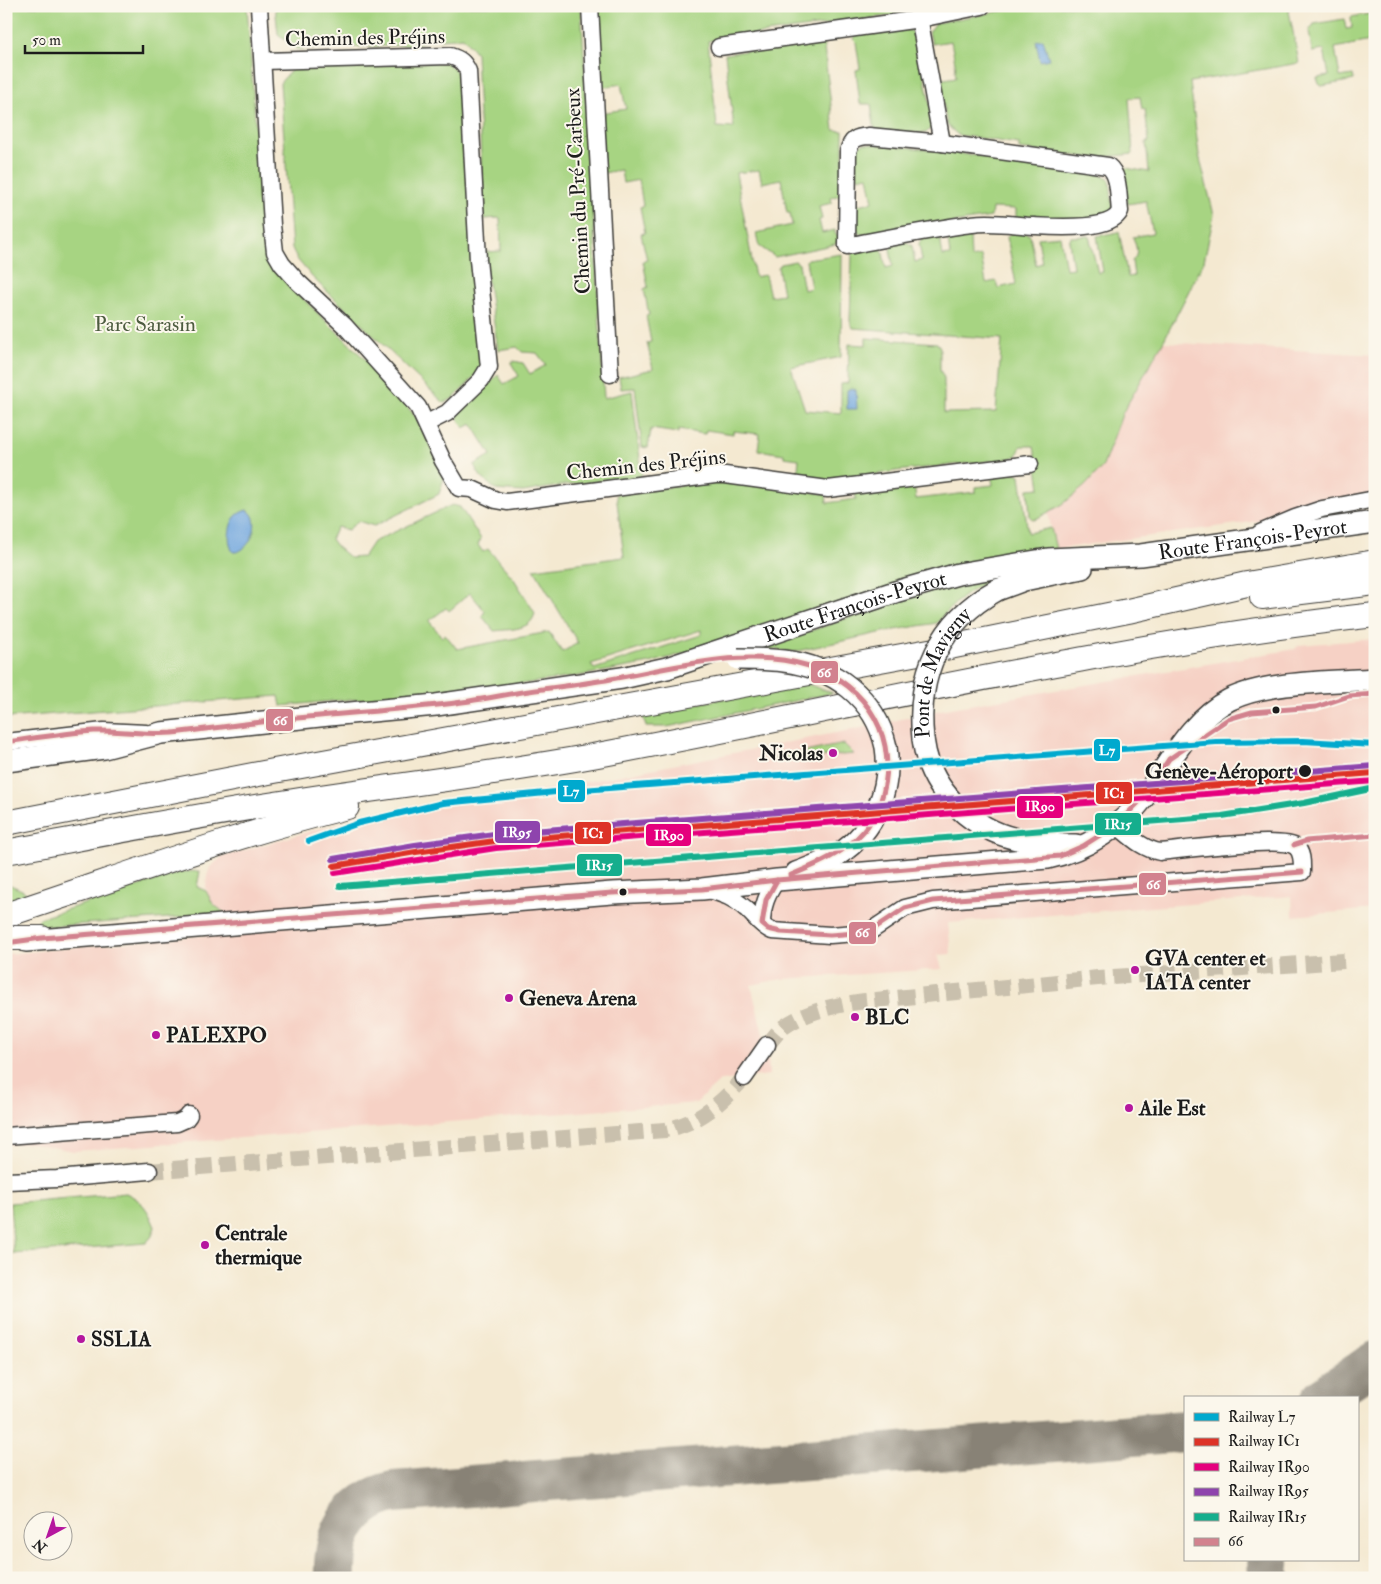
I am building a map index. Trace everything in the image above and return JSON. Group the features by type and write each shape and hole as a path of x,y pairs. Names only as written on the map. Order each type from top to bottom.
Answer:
{"highway":[{"path":"6,823 274,771 940,649 1128,611 1246,584 1375,562"},
{"path":"1128,611 1375,583"},
{"path":"6,852 280,803 470,777 618,752 1044,665 1200,638 1375,615"},
{"path":"6,915 225,841 295,820 470,777"},
{"path":"6,938 42,938"}],"main road":[{"name":"Route François-Peyrot","path":"6,761 104,748 161,733 436,705 622,678 667,668 886,595 958,574 1048,559 1141,555 1375,522"},
{"name":"Pont de Mavigny","path":"1084,846 1022,841 992,831 979,824 951,800 929,765 923,738 921,704 923,691 929,668 949,631 963,615 997,590 1024,580 1141,555"},
{"path":"667,668 738,660 784,660 810,666 834,676 854,690 868,707 881,730 886,747 887,770 884,795 877,812 863,832 848,848 832,858 777,880"},
{"path":"6,944 42,938 612,893 702,889 777,880 1038,860 1060,856 1084,846 1116,825 1144,797 1169,759 1209,714 1237,697 1253,691 1286,686 1375,679"}],"street":[{"name":"Chemin des Préjins","path":"259,6 275,252 282,264 298,282 345,326 418,407 443,460 459,488 472,489 496,500 507,502 715,475 828,489 1030,464"},
{"name":"Chemin du Pré-Carbeux","path":"590,6 610,374"},
{"path":"719,47 918,13 982,6"},
{"path":"918,13 942,143"},
{"name":"Chemin des Préjins","path":"263,61 450,56 459,58 468,71 478,260 489,367 481,380 447,413 427,423"},
{"path":"869,136 942,143 1108,166 1115,175 1120,211 1118,216 1111,220 1092,225 1047,226 974,223 848,246 848,152 853,140 857,137 869,136"},
{"path":"1244,540 1295,518 1322,509 1375,499"},
{"name":"Route François-Peyrot","path":"6,742 104,731 161,733"},
{"path":"702,889 724,894 735,900 768,929 776,932 830,935 869,932 905,908 933,901 1302,872 1301,854 1298,849 1290,844 1245,844 1160,852 1147,849 1116,825"},
{"path":"762,924 762,910 766,897 777,880"},
{"path":"744,1078 767,1044"},
{"path":"6,1136 177,1123 186,1119 189,1114"},
{"path":"6,1181 57,1179 149,1171"}],"shaded area":[{"path":"1163,342 1375,355 1375,505 1056,549 1048,513 1063,504 1103,466 1123,412"},
{"path":"1375,639 1375,909 1293,916 1292,896 948,923 951,954 938,955 942,969 782,979 751,985 768,1055 769,1075 720,1081 696,1103 74,1151 29,1143 6,1145 6,954 231,933 225,913 211,901 206,888 210,867 222,857 314,830 358,820 555,788 871,726 946,709 1295,649 1299,645"}],"green space":[{"name":"Parc Sarasin","path":"6,6 247,6 263,230 269,261 286,282 370,364 416,417 445,475 439,494 374,526 358,521 348,530 337,527 331,539 350,558 363,557 373,542 452,505 460,507 481,539 478,545 483,552 488,549 514,579 535,613 533,619 524,626 494,631 482,616 485,611 470,593 449,611 446,608 429,621 442,637 445,634 457,649 549,632 562,652 578,643 534,569 624,557 616,494 722,480 826,494 827,503 856,499 855,492 914,484 916,499 976,492 976,487 993,485 991,474 1016,473 1020,475 1028,533 1051,528 1056,549 650,663 573,677 432,696 342,700 281,706 279,696 6,718","holes":["701,630 701,635 594,669 591,664"]},
{"path":"275,6 581,6 604,398 632,391 642,477 565,485 523,492 496,490 481,477 474,465 491,455 472,424 464,428 456,415 498,375 504,384 519,376 511,363 514,361 523,363 530,374 546,365 537,353 522,352 517,347 498,350 486,270 486,252 501,251 500,218 484,219 476,53 463,37 421,42 416,45 296,49 278,34"},
{"path":"596,6 909,6 903,14 708,41 717,127 734,128 725,54 823,40 834,130 843,131 843,195 831,197 832,203 819,206 822,219 819,220 822,233 835,230 835,234 841,237 837,243 832,245 775,257 759,246 756,233 792,225 790,213 787,213 781,179 762,183 759,170 736,173 755,277 765,275 770,296 783,294 778,267 781,264 795,261 799,264 804,290 811,288 807,259 842,254 841,357 791,367 805,410 841,413 841,384 848,383 849,344 866,345 866,338 937,343 940,347 940,370 944,378 944,413 996,412 1002,339 853,328 850,321 852,254 856,250 876,245 882,249 886,268 893,266 890,249 894,242 904,240 912,246 915,262 922,260 919,244 922,237 933,235 940,238 943,256 950,255 948,239 951,232 961,230 970,237 971,258 981,256 986,283 996,281 998,288 1016,284 1007,237 1013,231 1021,231 1030,235 1036,265 1042,263 1038,238 1060,236 1066,269 1073,268 1069,241 1071,237 1089,236 1098,273 1103,272 1097,236 1119,232 1128,277 1134,276 1132,261 1136,256 1137,250 1133,237 1153,233 1146,201 1128,204 1120,167 1149,172 1146,142 1149,142 1145,109 1142,109 1140,97 1129,98 1133,154 1095,158 1019,149 1019,144 958,135 947,125 939,80 956,77 951,41 932,44 929,32 936,23 1027,6 1288,6 1299,63 1190,82 1199,155 1214,215 1204,261 1163,342 1123,412 1103,466 1085,486 1063,504 1034,520 1030,517 1028,489 1040,488 1034,446 1021,446 1017,456 1008,459 896,471 829,483 797,480 799,459 784,457 784,454 758,450 760,434 733,431 733,434 706,430 705,434 678,430 678,433 651,429 648,448 642,447 635,388 621,389 619,377 653,369 647,343 651,342 646,316 649,315 644,289 648,287 643,261 647,260 641,234 645,233 640,207 643,206 639,180 623,183 621,170 603,173 600,113 626,109 621,84 600,88"},
{"path":"1375,13 1375,40 1335,48 1340,77 1353,75 1354,80 1322,86 1319,84 1317,78 1329,76 1324,50 1312,52 1309,31 1314,24 1344,19 1346,29 1352,28 1351,17"},
{"path":"905,28 916,34 934,125 926,133 875,133 871,104 860,104 856,70 860,69 856,42 853,39 855,35"},
{"path":"446,62 461,75 483,368 454,398 444,403 313,278 297,259 292,248 280,83 293,68"},
{"path":"864,143 943,151 1097,173 1110,180 1113,210 1102,218 1062,222 1016,219 1016,209 992,208 991,217 870,236 860,234 854,225 852,206 873,202 868,176 858,178 853,155 859,146"},
{"path":"991,579 961,598 937,623 888,631 793,652 764,648 900,600 950,585"},
{"path":"807,684 833,693 667,727 646,727 643,716 649,712"},
{"path":"844,744 854,754 771,761 771,759"},
{"path":"200,871 197,887 206,891 213,904 226,914 41,927 37,924 41,918 181,872"},
{"path":"6,883 24,891 27,895 24,898 6,904"},
{"path":"126,1193 137,1199 144,1207 155,1227 152,1236 146,1243 14,1254 10,1203"}],"water":[{"path":"1043,39 1049,59 1040,61 1036,41"},
{"path":"852,388 856,390 857,409 847,409 847,390"},
{"path":"247,510 252,514 254,520 253,535 245,547 233,552 229,539 231,524 237,515"}],"taxiway":[{"path":"1325,1396 1375,1362"},
{"path":"335,1578 337,1548 347,1523 365,1504 393,1492 1184,1431"},
{"path":"1268,1562 1269,1578"}],"tunnel":[{"path":"767,1045 780,1030 798,1018 855,1002 1098,978 1344,961"},
{"path":"149,1171 665,1130 678,1127 709,1111 744,1078"}],"rail line":[{"name":"L7","path":"309,841 359,823 443,803 556,792 1216,742 1303,741 1375,745"},
{"name":"IR95","path":"333,859 494,834 1374,766"},
{"name":"IC1","path":"334,866 495,841 1375,773"},
{"name":"IR90","path":"335,873 496,848 1375,781"},
{"name":"IR15","path":"340,886 1222,816 1304,803 1375,788"}],"transit line":[{"name":"66","path":"6,742 94,731 172,733 287,719 457,703 735,658 785,660 809,666 830,675 848,686 863,701 875,718 883,736 886,757 886,778 881,800 875,815 867,827 857,838 833,856 791,875"},
{"name":"66","path":"6,943 42,938 612,893 702,889 777,880 1060,856 1083,846 1116,825 1144,797 1169,759 1228,719 1252,712 1316,707 1349,696 1375,694"},
{"name":"66","path":"1294,845 1306,841 1375,835"},
{"name":"66","path":"777,880 766,900 762,924 768,929 781,932 830,935 869,932 905,908 933,901 1302,872"}],"place":[{"name":"Nicolas","path":"833,753"},
{"name":"Genève-Aéroport","path":"1305,771"},
{"name":"GVA center et IATA center","path":"1135,970"},
{"name":"Geneva Arena","path":"509,998"},
{"name":"BLC","path":"855,1017"},
{"name":"PALEXPO","path":"156,1035"},
{"name":"Aile Est","path":"1129,1108"},
{"name":"Centrale thermique","path":"205,1245"},
{"name":"SSLIA","path":"81,1339"}]}
